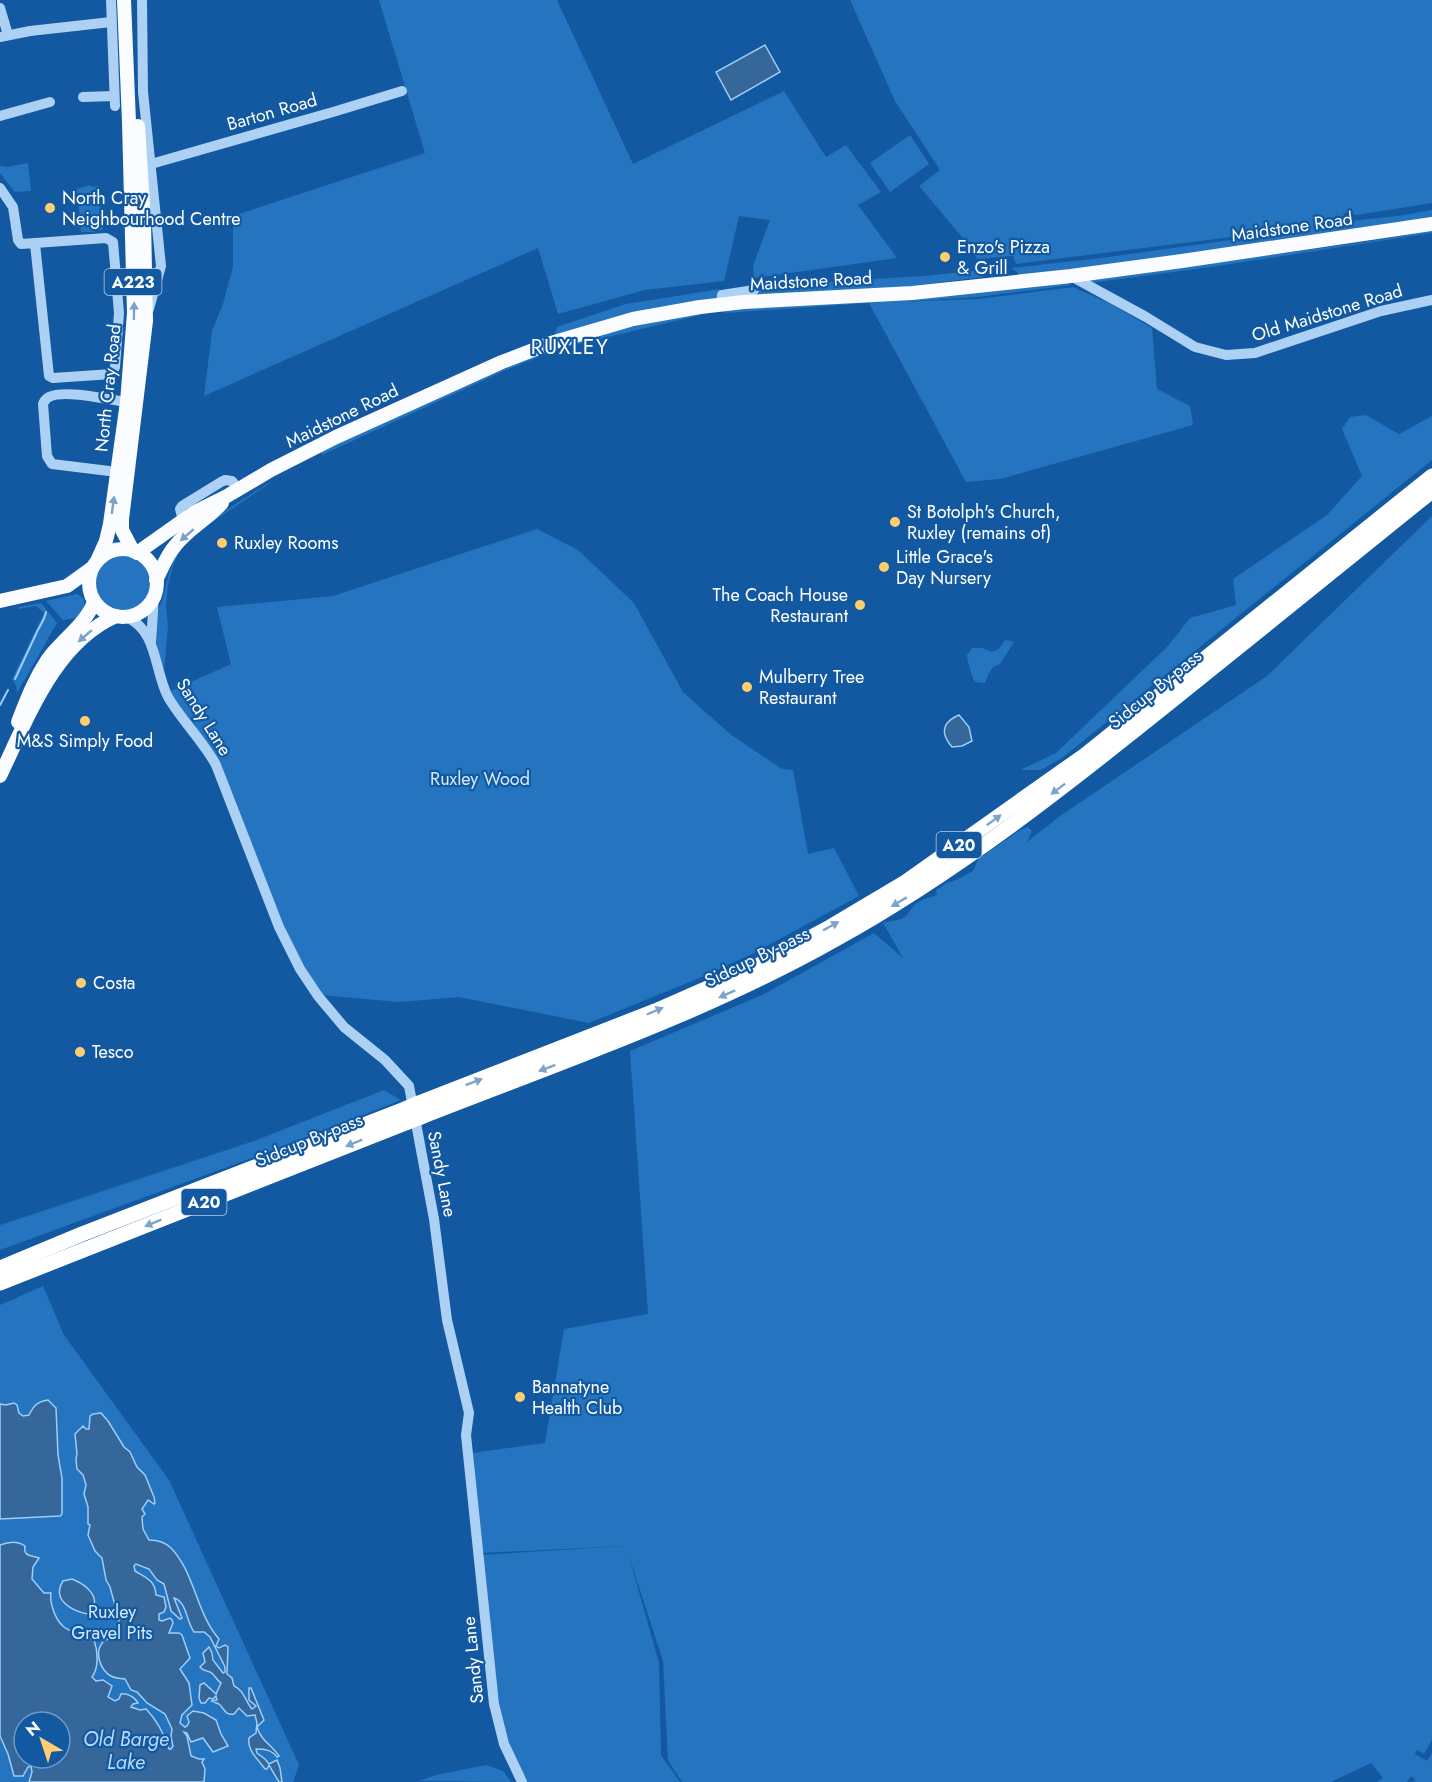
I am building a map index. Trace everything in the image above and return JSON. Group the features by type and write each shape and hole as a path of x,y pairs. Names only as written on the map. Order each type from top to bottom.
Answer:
{"highway":[{"name":"Sidcup By-pass","path":"0,1283 655,1011 753,968 830,927 904,883 1085,755 1432,476"},
{"name":"Sidcup By-pass","path":"0,1268 82,1234 660,1023 758,980 836,940 912,894 1095,762 1432,491"},
{"name":"A20","path":"0,1259 82,1234"}],"main road":[{"name":"North Cray Road","path":"95,564 106,541 110,524 127,402 134,313 124,0"},
{"name":"North Cray Road","path":"131,0 132,47 149,205 144,220 146,321 122,519 122,530 135,552"},
{"name":"Maidstone Road","path":"135,552 147,548 183,520 271,470 336,437 502,362 551,343 633,319 700,307 912,293 1071,276 1432,224"},
{"name":"Maidstone Road","path":"156,580 176,545 233,493"},
{"path":"0,601 67,586 105,554 114,550 124,549 135,552 150,563 156,580 154,596 146,608 139,613 103,622 60,661 27,710 13,741 7,745 0,760"},
{"path":"0,776 27,710 36,677 66,637 87,616 93,600 89,580 95,564"},
{"path":"67,586 81,590 102,608 121,617"}],"street":[{"path":"83,97 114,101 111,0"},
{"name":"North Cray Road","path":"142,0 146,164 161,266 146,321"},
{"path":"0,8 4,36 63,26 111,22"},
{"name":"Barton Road","path":"146,164 402,91"},
{"path":"0,116 50,102"},
{"path":"0,188 13,207 19,242 23,245 106,238 113,242 119,313 114,372 111,374 53,378 49,376 35,244"},
{"name":"Old Maidstone Road","path":"1071,276 1146,316 1195,347 1226,355 1255,353 1381,311 1432,300"},
{"path":"721,305 722,295 754,290"},
{"path":"109,471 74,465 59,466 50,462 47,456 43,404 45,399 51,396 67,394 127,402"},
{"name":"Sandy Lane","path":"154,596 151,642 158,671 168,696 208,750 224,782 279,927 300,969 318,996 344,1026 385,1060 409,1086 434,1219 447,1320 469,1413 466,1434 494,1704 504,1744 522,1782"},
{"name":"Sandy Lane","path":"121,617 139,625 151,642"}],"green space":[{"path":"379,0 557,0 633,164 784,91 826,157 846,145 881,192 858,205 897,258 754,278 753,266 770,220 739,216 724,281 645,290 558,314 538,248 204,396 212,331 223,304 233,267 233,216 425,153"},
{"path":"850,0 1432,0 1432,203 1357,215 1343,213 1345,217 1341,222 1432,210 1432,219 1183,256 1022,276 1011,268 1101,258 1319,226 1016,264 1014,256 977,259 972,249 919,186 940,170 895,101"},
{"path":"910,135 929,164 890,192 870,163"},
{"path":"28,163 31,191 15,192 0,173 0,166"},
{"path":"90,185 91,187 98,186 103,230 81,232 77,189"},
{"path":"1432,231 1432,233 1211,267 1090,283 1089,280 1358,243"},
{"path":"983,270 983,277 911,286 754,296 755,286 924,276"},
{"path":"1065,282 1072,285 977,297 898,302 978,299 1073,287 1109,303 1152,328 1157,389 1190,406 1193,425 1000,479 966,482 869,303 726,313 722,310 570,346 506,370 322,455 321,450 541,353 624,328 720,310 909,299"},
{"path":"720,289 719,299 554,336 557,327 626,304"},
{"path":"1366,415 1399,434 1432,416 1432,460 1062,758 1041,770 1020,770 1056,753 1168,646 1190,618 1236,605 1233,579 1327,515 1362,476 1342,429 1350,417"},
{"path":"311,460 273,481 206,527 241,500 269,483"},
{"path":"1432,516 1432,1740 1424,1754 1417,1750 1415,1754 1427,1761 1432,1753 1432,1782 1414,1782 1415,1779 1411,1776 1407,1782 1377,1782 1383,1778 1371,1763 1331,1782 682,1782 668,1760 663,1661 628,1553 659,1663 661,1755 680,1782 524,1782 504,1743 480,1555 626,1546 480,1553 472,1453 545,1443 564,1329 648,1314 630,1051 762,995 874,933 903,958 883,923 906,916 915,904 937,895 936,890 946,883 973,871 978,859 1028,827 1032,831 1027,842 1060,816 1267,676"},
{"name":"Ruxley Wood","path":"537,529 578,550 634,603 683,692 730,734 782,769 793,770 808,854 834,848 859,896 752,954 589,1023 459,997 399,1002 319,995 280,927 225,782 173,698 171,691 231,664 217,607 333,596"},
{"path":"201,530 182,546 173,566 166,606 168,627 164,669 158,651 155,620 172,565 183,544"},
{"path":"123,554 139,559 147,567 152,583 147,599 139,607 123,612 107,607 99,599 94,583 99,567 107,559"},
{"path":"77,594 84,599 84,610 78,618 63,620 46,601"},
{"path":"41,603 57,623 17,693 12,679 44,613 36,606 19,609 18,607"},
{"path":"1005,640 1014,642 1000,664 993,667 985,683 975,682 967,655 972,648 982,648 992,652 999,649"},
{"path":"384,1090 401,1100 263,1154 0,1250 0,1225 254,1141"},
{"name":"Ruxley Gravel Pits","path":"43,1286 64,1335 169,1480 299,1765 293,1782 0,1782 0,1305"},
{"path":"486,1765 503,1771 511,1782 419,1781 436,1775"}],"water":[{"path":"765,45 780,72 731,100 716,72"},
{"path":"959,715 969,727 972,741 962,746 952,747 944,733 945,728 949,721"},
{"path":"48,1400 56,1408 58,1455 62,1478 62,1514 60,1516 0,1519 0,1404 14,1403 23,1416 29,1415 38,1403"},
{"name":"Old Barge Lake","path":"101,1413 124,1447 130,1452 137,1467 145,1475 155,1503 148,1500 142,1509 145,1514 142,1517 143,1529 149,1540 166,1544 179,1558 205,1617 219,1639 216,1646 228,1647 227,1674 252,1709 256,1706 249,1700 249,1688 251,1688 264,1720 257,1727 259,1732 279,1756 262,1749 256,1749 257,1753 269,1764 277,1760 282,1782 279,1782 269,1765 265,1769 250,1747 249,1738 256,1733 255,1715 247,1716 239,1708 234,1714 229,1714 219,1704 211,1701 217,1700 216,1696 201,1703 200,1685 204,1683 216,1694 221,1683 212,1673 200,1667 205,1662 203,1653 209,1647 213,1660 223,1673 225,1667 210,1637 204,1632 194,1632 191,1628 181,1603 174,1598 182,1618 180,1619 171,1611 164,1584 157,1580 149,1569 136,1564 135,1571 152,1583 156,1595 164,1597 166,1607 164,1612 159,1614 159,1620 170,1618 172,1620 169,1633 182,1635 190,1658 180,1669 189,1683 192,1705 182,1715 180,1723 187,1726 189,1722 187,1716 193,1711 204,1713 216,1720 228,1746 213,1752 203,1738 191,1742 187,1733 184,1732 191,1756 204,1759 202,1762 205,1769 204,1782 29,1782 32,1770 72,1770 72,1710 12,1710 12,1769 0,1736 0,1545 6,1543 22,1544 25,1546 26,1554 39,1558 33,1567 32,1579 44,1593 51,1593 52,1606 58,1621 67,1629 94,1640 97,1659 92,1677 96,1681 103,1680 112,1686 108,1697 115,1701 121,1694 133,1697 138,1703 131,1707 146,1709 160,1728 169,1749 173,1746 172,1729 165,1714 147,1703 137,1692 131,1690 125,1679 115,1678 101,1665 100,1646 116,1634 119,1620 106,1580 102,1558 95,1551 88,1535 90,1525 84,1494 86,1485 83,1475 77,1469 75,1434 83,1426 89,1429 90,1416"},
{"path":"72,1579 92,1593 94,1603 88,1614 70,1607 61,1599 60,1588 63,1581"},
{"path":"12,1770 26,1770 23,1776 14,1776"}],"waterway":[{"path":"15,679 46,612"},
{"path":"0,705 8,690"}],"place":[{"name":"North Cray Neighbourhood Centre","path":"50,208"},
{"name":"Enzo's Pizza & Grill","path":"945,257"},
{"name":"St Botolph's Church, Ruxley (remains of)","path":"895,522"},
{"name":"Ruxley Rooms","path":"222,543"},
{"name":"Little Grace's Day Nursery","path":"884,567"},
{"name":"The Coach House Restaurant","path":"860,605"},
{"name":"Mulberry Tree Restaurant","path":"747,687"},
{"name":"M&S Simply Food","path":"85,721"},
{"name":"Costa","path":"81,983"},
{"name":"Tesco","path":"80,1052"},
{"name":"Bannatyne Health Club","path":"520,1397"}],"district":[{"name":"RUXLEY","path":"570,347"}]}
